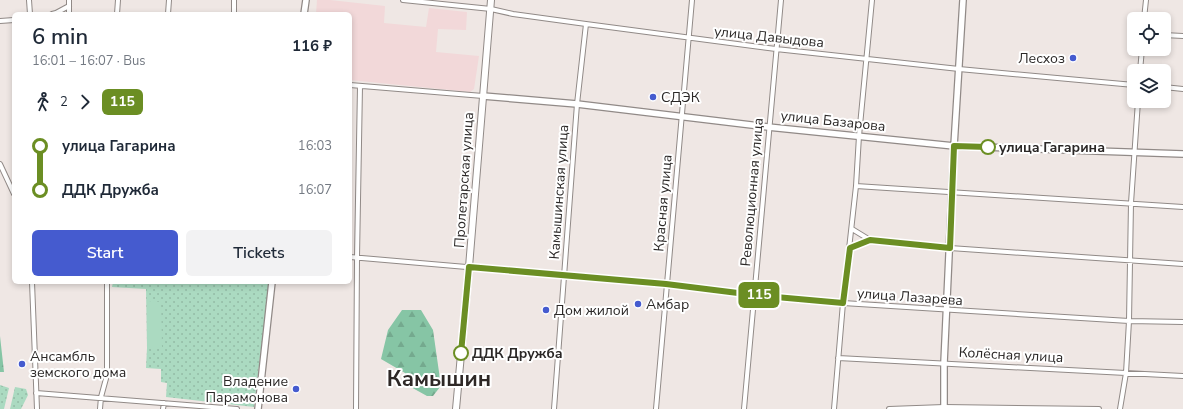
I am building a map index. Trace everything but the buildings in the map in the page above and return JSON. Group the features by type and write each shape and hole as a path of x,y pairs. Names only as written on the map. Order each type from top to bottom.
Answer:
{"main road":[{"path":"304,12 306,0"},
{"name":"Пролетарская улица","path":"456,409 491,0"},
{"path":"944,408 944,363 954,146 963,0"},
{"name":"улица Базарова","path":"482,96 577,104 681,117 954,146 1183,154"},
{"path":"258,409 272,284"}],"street":[{"path":"28,0 30,12"},
{"path":"69,0 69,12"},
{"path":"117,12 118,0"},
{"path":"168,12 169,0"},
{"path":"234,0 234,12"},
{"name":"улица Давыдова","path":"403,0 490,9 513,14 776,50 1127,84"},
{"name":"Красная улица","path":"656,409 692,0"},
{"name":"Революционная улица","path":"744,409 768,126 781,0"},
{"path":"834,409 843,303 856,186 858,136 872,0"},
{"path":"1145,12 1146,0"},
{"path":"58,12 69,6"},
{"path":"0,21 12,20"},
{"name":"Камышинская улица","path":"554,409 577,104 586,24"},
{"path":"1171,35 1183,36"},
{"path":"352,85 482,96"},
{"path":"356,409 360,86"},
{"path":"1171,88 1183,89"},
{"path":"1120,409 1126,373 1129,321 1130,203 1137,108"},
{"path":"0,164 12,190"},
{"path":"856,186 1183,206"},
{"path":"852,229 870,240 950,248 1183,264"},
{"path":"850,248 870,240"},
{"name":"улица Лазарева","path":"352,257 666,284 754,295 843,303 1129,321 1183,322"},
{"path":"32,284 37,409"},
{"path":"100,409 101,397 107,375 107,284"},
{"name":"Колёсная улица","path":"838,358 1183,376"},
{"path":"36,393 101,397 209,408 237,409"},
{"path":"163,409 164,403"},
{"path":"889,409 1098,409"}],"shaded area":[{"path":"317,0 385,6 384,23 426,27 429,8 467,12 466,30 438,29 436,52 479,56 474,89 470,92 352,80 352,12 316,12"}],"green space":[{"path":"113,284 269,284 254,407 166,397 167,383 161,382 161,369 146,368 146,289 112,287"},
{"path":"148,301 161,302 162,348 147,348"},
{"path":"402,310 421,310 433,330 440,387 433,396 427,396 409,386 405,373 381,359 388,330"},
{"path":"0,336 4,372 0,372"},
{"path":"0,385 9,388 4,409 0,409"},
{"path":"15,387 26,389 28,395 21,409 10,409"}],"bus line":[{"name":"115","path":"461,353 469,267 666,284 754,295 843,303 850,248 870,240 950,248 954,146 988,147"}],"place":[{"name":"Лесхоз","path":"1073,58"},
{"name":"СДЭК","path":"653,97"},
{"name":"улица Гагарина","path":"988,147"},
{"name":"Амбар","path":"638,304"},
{"name":"Дом жилой","path":"546,310"},
{"name":"ДДК Дружба","path":"461,353"},
{"name":"Ансамбль земского дома","path":"22,364"},
{"name":"Владение Парамонова","path":"296,389"}],"district":[{"name":"Камышин","path":"439,379"}]}
